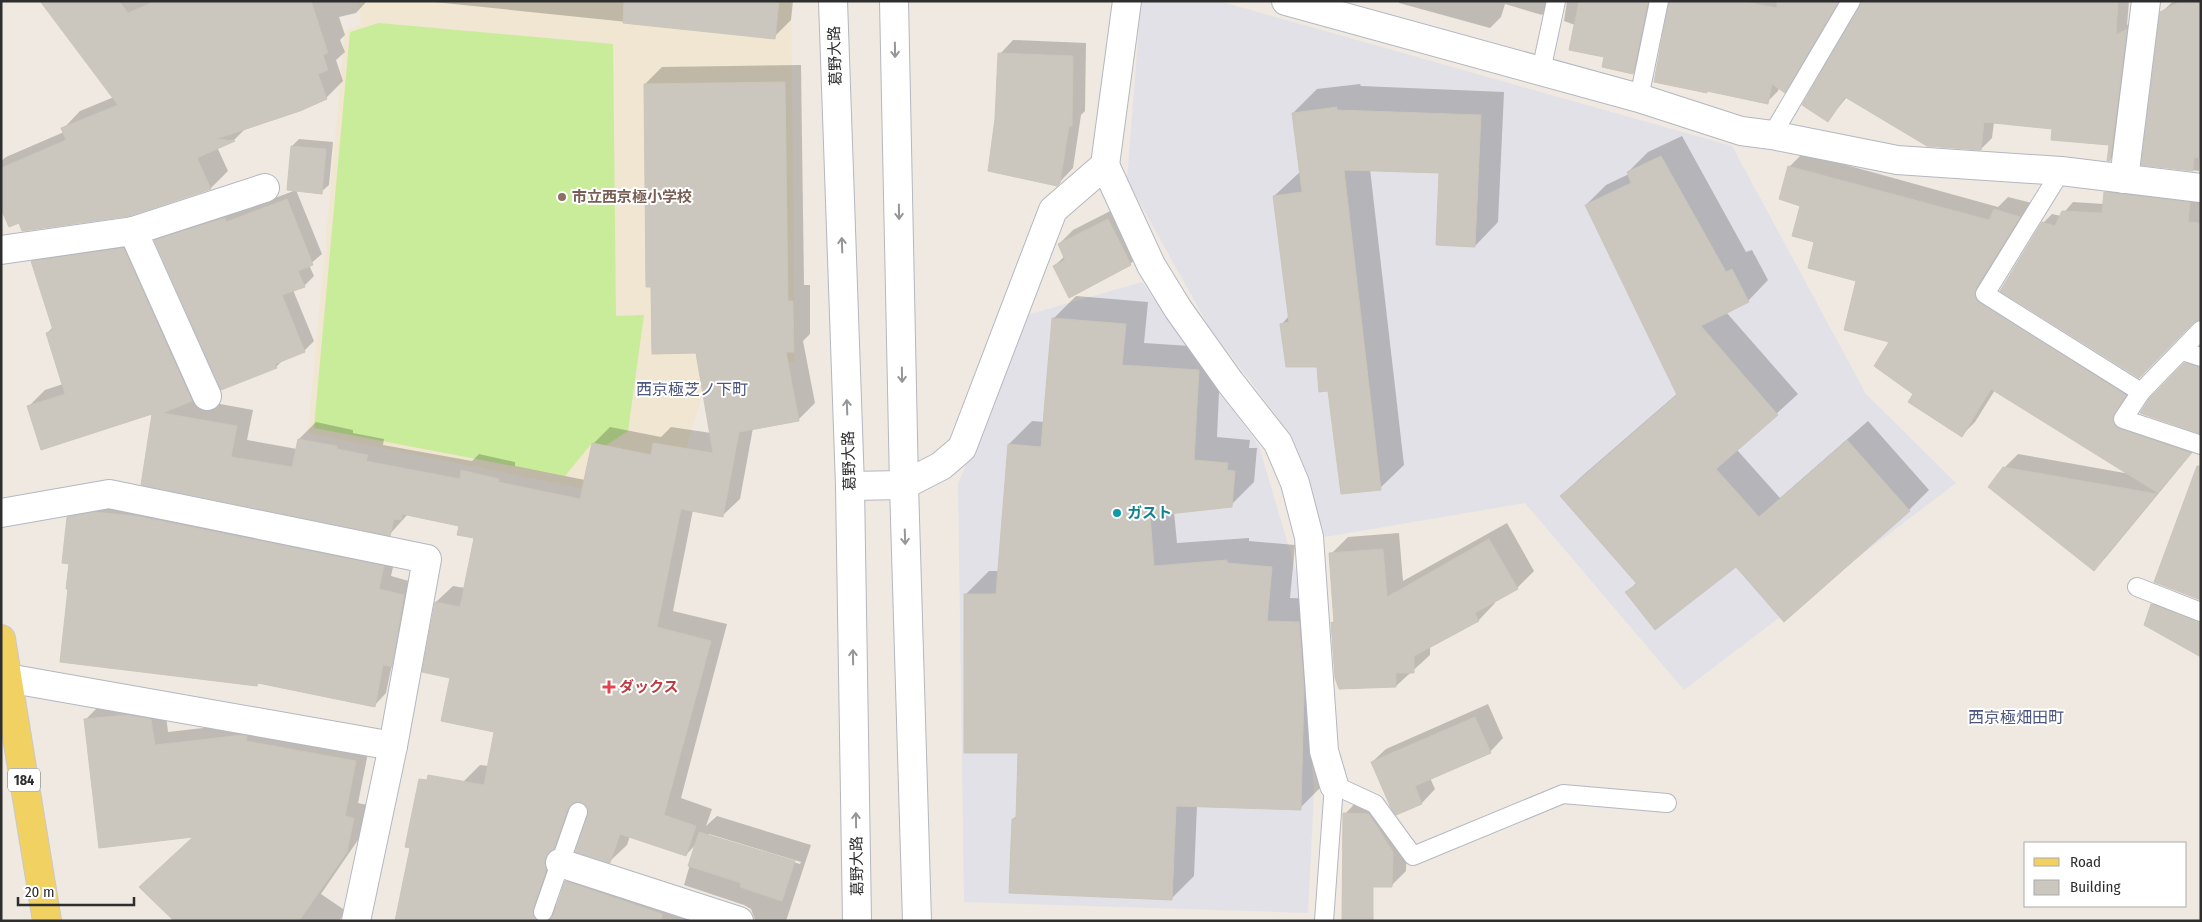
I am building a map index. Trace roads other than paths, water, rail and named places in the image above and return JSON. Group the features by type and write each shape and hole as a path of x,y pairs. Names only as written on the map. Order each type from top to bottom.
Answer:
{"main road":[{"name":"184","path":"1,639 47,921"}],"street":[{"name":"葛野大路","path":"833,1 850,486 858,921"},
{"path":"894,1 904,485 918,921"},
{"path":"1127,1 1105,164 1151,265 1178,309 1230,382 1278,443 1295,482 1309,537 1324,751 1334,785"},
{"path":"1286,1 1639,98 1741,131 1772,135 1897,160 2061,171 2201,188"},
{"path":"2124,179 2146,1"},
{"path":"850,486 904,485 941,466 962,448 1053,210 1105,164"},
{"path":"1,250 133,231 265,188"},
{"path":"133,231 208,396"},
{"path":"1,513 109,494 427,560 393,746 356,921"},
{"path":"8,678 393,746"},
{"path":"560,863 740,921"}],"lane":[{"path":"1540,71 1556,1"},
{"path":"1639,98 1659,1"},
{"path":"1772,135 1851,1"},
{"path":"2061,171 1985,294 2141,392"},
{"path":"2201,330 2141,392 2123,419 2201,444"},
{"path":"2182,351 2201,358"},
{"path":"2137,587 2201,612"},
{"path":"1324,921 1334,785 1375,804 1413,856 1563,794 1667,803"},
{"path":"543,912 578,812"}],"place":[{"name":"市立西京極小学校","path":"562,197"},
{"name":"ガスト","path":"1117,513"},
{"name":"ダックス","path":"609,687"}],"district":[{"name":"西京極芝ノ下町","path":"692,389"},
{"name":"西京極畑田町","path":"2016,717"}]}
